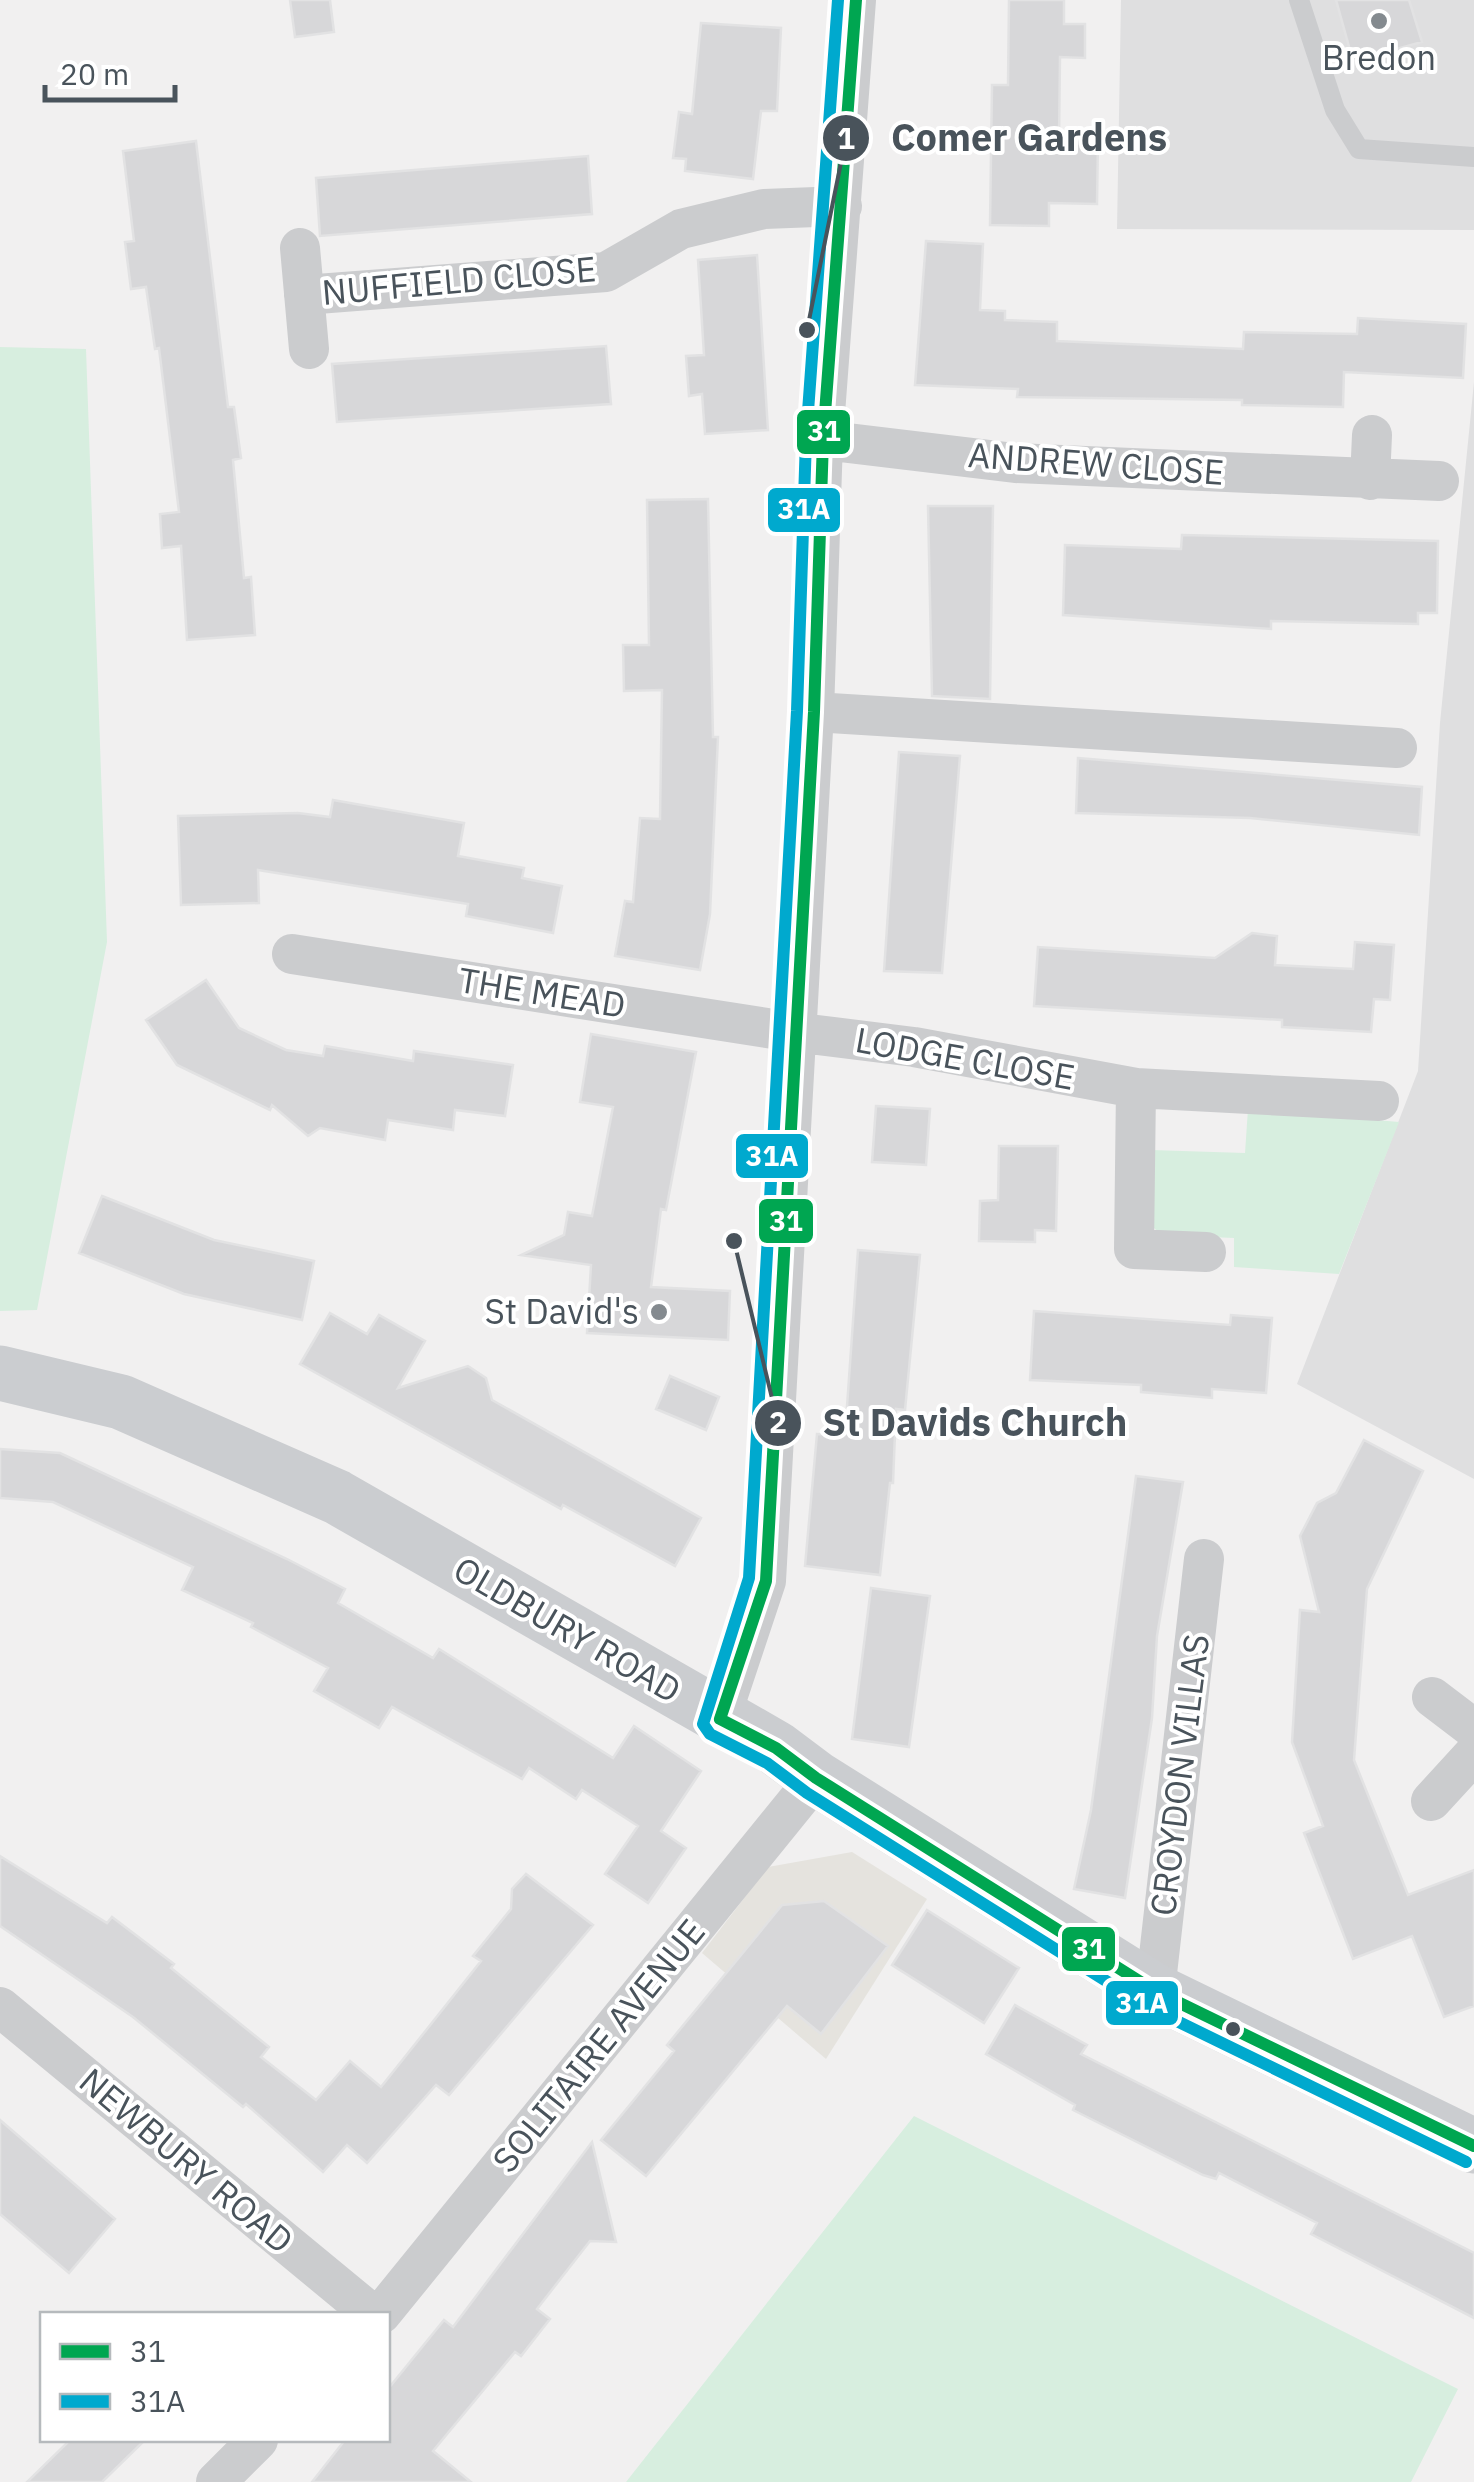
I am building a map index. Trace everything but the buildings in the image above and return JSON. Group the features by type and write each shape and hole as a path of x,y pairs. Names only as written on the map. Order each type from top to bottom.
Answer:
{"street":[{"path":"720,1719 766,1581 793,1032 814,712 823,440 856,0"},
{"name":"NUFFIELD CLOSE","path":"304,295 606,272 681,230 764,209 842,206"},
{"name":"NUFFIELD CLOSE","path":"300,248 310,349"},
{"path":"1370,480 1372,435"},
{"name":"ANDREW CLOSE","path":"823,440 1015,463 1439,481"},
{"path":"814,712 1397,748"},
{"name":"THE MEAD","path":"292,954 793,1032"},
{"name":"LODGE CLOSE","path":"793,1032 914,1047 1136,1088 1379,1101"},
{"path":"1136,1088 1134,1249 1206,1252"},
{"name":"OLDBURY ROAD","path":"0,1374 121,1402 337,1497 776,1748 816,1778 1155,1990 1474,2146"},
{"name":"CROYDON VILLAS","path":"1155,1990 1204,1559"},
{"path":"1432,1696 1474,1730"},
{"path":"1430,1801 1474,1754"},
{"name":"SOLITAIRE AVENUE","path":"383,2312 816,1778"},
{"name":"NEWBURY ROAD","path":"0,2008 370,2312"},
{"path":"216,2482 256,2442"}],"lane":[{"path":"1299,0 1334,110 1359,149 1474,157"}],"shaded area":[{"path":"1121,0 1474,0 1474,230 1117,229"},
{"path":"1474,382 1474,1479 1297,1384 1418,1071 1440,723"},
{"path":"852,1852 927,1899 826,2059 702,1953 768,1867"}],"green space":[{"path":"0,347 86,349 107,942 37,1310 0,1311"},
{"path":"1248,1109 1399,1122 1339,1274 1234,1267 1234,1238 1162,1235 1148,1223 1151,1150 1245,1153"},
{"path":"914,2116 1458,2389 1411,2482 626,2482"}],"transit line":[{"name":"31A","path":"838,0 806,439 797,711 749,1578 703,1724 710,1734 767,1763 807,1793 1146,2006 1466,2162"},
{"name":"31","path":"856,0 823,440 814,712 766,1581 720,1719 776,1748 816,1778 1155,1991 1474,2146"}],"place":[{"name":"Bredon","path":"1379,21"},
{"name":"Comer Gardens","path":"807,330"},
{"name":"St Davids Church","path":"734,1241"},
{"name":"St David's","path":"659,1312"}]}
